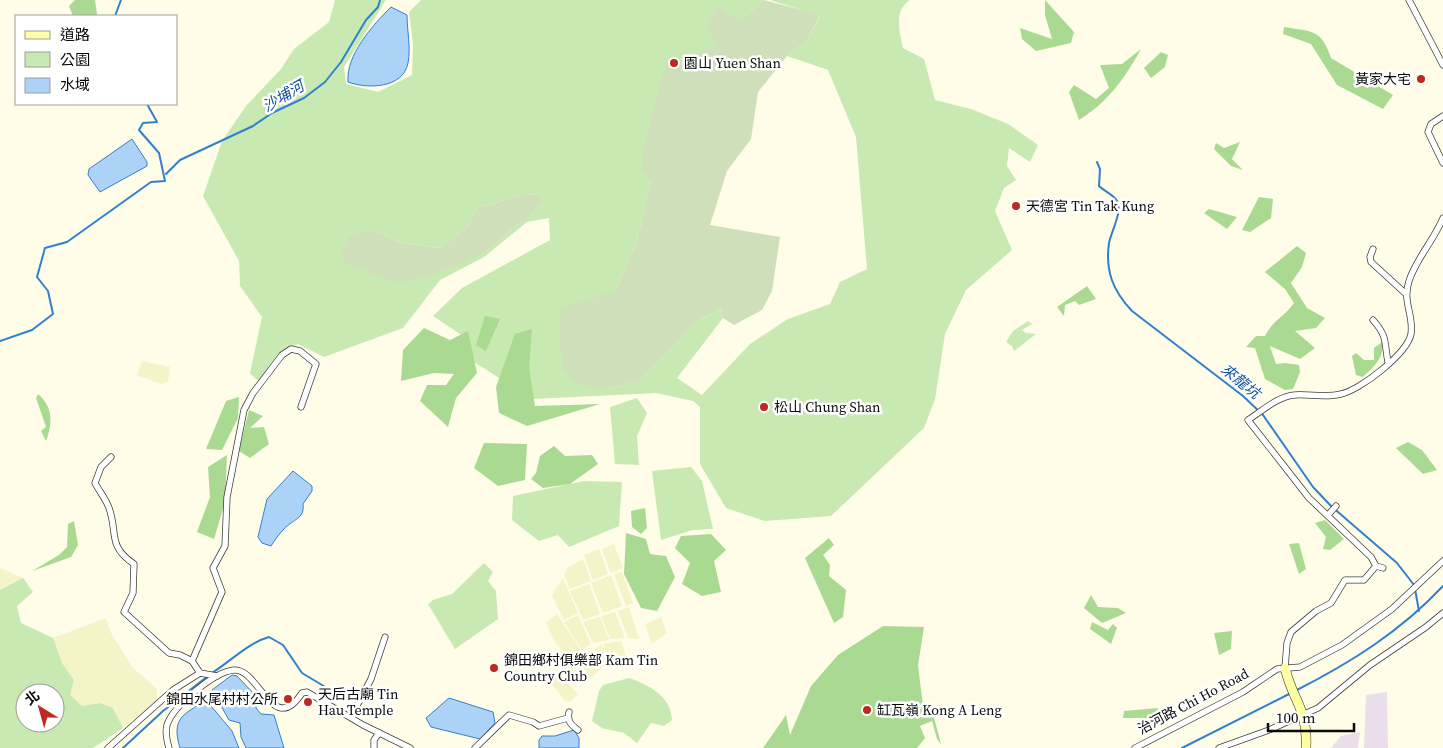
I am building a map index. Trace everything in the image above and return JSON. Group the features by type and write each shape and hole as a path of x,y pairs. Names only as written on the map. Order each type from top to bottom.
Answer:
{"street":[{"path":"1409,0 1443,65"},
{"path":"1443,116 1431,124 1428,132 1443,163"},
{"path":"1383,568 1376,566 1371,557 1309,498 1248,420 1278,400 1294,395 1340,395 1364,385 1405,345 1411,334 1406,294 1412,274 1431,244 1443,218"},
{"path":"1373,249 1370,257 1371,262 1406,294"},
{"path":"1373,320 1384,332 1387,342 1388,362"},
{"path":"192,662 222,592 212,569 225,546 227,497 244,410 253,393 282,355 290,348 300,351 316,364 301,407"},
{"path":"111,457 101,466 95,483 109,508 112,530 121,555 134,564 133,593 124,612 169,653 180,655 192,662 203,674"},
{"path":"1328,515 1336,506"},
{"name":"治河路 Chi Ho Road","path":"1135,748 1244,692 1277,669 1286,673 1342,645 1402,601 1443,561"},
{"path":"1306,748 1307,727 1304,715 1286,673 1287,643 1292,632 1316,611 1331,603 1345,580 1364,580 1376,566"},
{"path":"1219,748 1318,708 1370,665 1426,628 1443,613"},
{"path":"351,717 371,679 385,637"},
{"path":"169,748 166,727 171,716 183,703 217,676 235,670 245,673 272,704 291,706 305,692 410,748"},
{"path":"108,748 173,690 203,674 217,676"},
{"path":"475,748 509,715 534,722 539,726 568,715 571,725 578,730"},
{"path":"374,748 374,740 379,733"}],"shaded area":[{"path":"1387,692 1388,748 1364,748 1366,695"},
{"path":"1360,732 1358,748 1331,748 1341,736"}],"green space":[{"path":"75,0 95,0 97,14 73,15 69,6"},
{"path":"335,0 386,0 344,67 346,84 378,92 412,75 413,44 409,12 421,0 764,0 740,21 655,112 643,147 651,180 637,241 615,291 603,390 640,381 697,321 721,309 723,318 677,378 702,395 750,344 788,319 830,304 840,282 867,269 856,137 828,70 787,56 807,41 820,16 770,0 910,0 901,10 899,22 903,48 924,59 935,100 971,109 1008,124 1038,145 1030,162 1009,148 1007,166 1016,180 1004,188 995,211 1012,250 966,290 945,334 935,399 924,428 831,516 765,521 726,508 700,464 700,407 693,401 656,393 532,399 474,362 466,338 433,316 462,288 550,240 549,218 527,222 484,257 440,280 403,328 324,357 298,344 278,354 258,381 250,373 262,317 240,286 239,261 203,196 222,141 246,106 281,69 294,49 329,22","holes":["525,194 540,195 541,204 530,216 507,232 486,252 342,251 371,229 400,243 439,248 466,229 478,208"]},
{"path":"764,0 820,15 807,41 787,56 758,92 751,139 727,171 710,225 780,237 772,291 762,310 734,325 723,318 721,309 697,321 640,381 603,390 575,383 564,370 559,344 561,308 615,291 637,241 651,180 642,171 643,147 665,68 717,45 706,27 717,7 740,21"},
{"path":"1045,0 1074,32 1071,43 1036,51 1022,39 1020,28 1052,39 1045,15"},
{"path":"1284,27 1309,31 1319,36 1331,58 1393,95 1383,109 1337,85 1311,44 1283,34"},
{"path":"1141,49 1115,89 1099,105 1079,120 1069,92 1074,85 1096,99 1109,88 1100,65 1122,64"},
{"path":"1161,52 1168,55 1165,67 1151,78 1144,68"},
{"path":"1240,142 1232,159 1243,170 1231,166 1214,149 1216,143 1224,148"},
{"path":"525,194 541,195 541,204 530,216 507,232 486,252 439,273 400,284 344,263 342,251 349,237 371,229 400,243 439,248 466,229 478,208"},
{"path":"1259,197 1273,199 1271,218 1250,232 1242,230"},
{"path":"1209,209 1237,217 1227,229 1204,213"},
{"path":"1297,246 1306,253 1302,267 1291,283 1307,308 1325,318 1316,328 1295,331 1315,348 1300,359 1270,346 1276,364 1299,365 1300,372 1293,389 1285,390 1265,379 1255,348 1246,347 1256,336 1265,336 1294,303 1285,289 1265,272"},
{"path":"1087,286 1096,299 1079,305 1075,301 1065,305 1064,316 1057,307"},
{"path":"485,316 500,319 486,351 476,345"},
{"path":"1028,321 1032,324 1022,330 1026,333 1036,334 1014,351 1012,346 1006,342 1013,331"},
{"path":"424,328 450,340 468,331 477,373 456,398 448,427 420,401 427,385 446,385 454,374 434,373 401,381 403,350"},
{"path":"532,329 529,368 535,406 600,404 527,426 499,413 496,387 515,334"},
{"path":"1382,342 1382,352 1375,365 1363,377 1356,375 1352,356 1356,353 1364,360 1374,360 1374,348"},
{"path":"142,361 170,367 168,382 160,384 137,375"},
{"path":"38,394 47,404 49,410 50,428 46,441 41,431 46,427 36,398"},
{"path":"239,397 238,418 222,450 206,449 226,401"},
{"path":"637,398 647,413 637,436 639,465 615,464 610,407"},
{"path":"249,410 263,416 250,428 264,427 269,444 250,458 239,451"},
{"path":"1408,442 1422,450 1437,470 1423,474 1396,448"},
{"path":"484,443 527,444 525,480 498,486 474,468"},
{"path":"554,446 565,456 592,455 598,464 570,484 543,488 531,479 536,473 540,456"},
{"path":"227,455 225,502 214,539 197,532 210,497 208,467"},
{"path":"691,467 702,481 713,529 693,530 661,540 652,471"},
{"path":"584,481 622,482 619,526 569,547 558,535 539,541 512,520 513,496"},
{"path":"645,508 647,528 641,534 632,527 631,511"},
{"path":"1325,520 1344,539 1330,550 1323,549 1326,537 1315,523"},
{"path":"74,521 78,545 71,557 32,571 59,555 67,547 68,524"},
{"path":"626,533 646,539 650,554 666,556 675,577 657,611 641,608 624,574"},
{"path":"711,534 726,550 714,561 721,592 702,596 682,584 690,563 675,548 681,536"},
{"path":"829,538 834,545 823,555 830,565 829,576 846,590 843,617 834,623 805,558"},
{"path":"1299,543 1306,569 1299,574 1289,544"},
{"path":"614,544 623,568 611,573 602,549"},
{"path":"599,549 608,574 593,580 584,555"},
{"path":"583,559 591,581 570,589 564,575 568,567"},
{"path":"484,563 493,572 488,581 496,591 498,619 455,649 428,604 433,600 452,594"},
{"path":"0,568 23,578 0,590"},
{"path":"622,572 633,603 626,606 614,574"},
{"path":"611,575 622,606 603,613 591,583"},
{"path":"23,578 33,592 17,606 21,623 53,638 62,663 74,680 70,695 82,706 100,703 113,708 123,728 93,748 0,748 0,590"},
{"path":"563,578 578,613 564,620 552,595"},
{"path":"589,584 600,614 583,620 570,591"},
{"path":"1091,595 1098,607 1118,608 1126,613 1102,623 1084,608"},
{"path":"629,607 639,639 628,638 618,611"},
{"path":"615,612 625,638 610,639 601,616"},
{"path":"557,614 583,653 576,660 567,658 553,639 546,622"},
{"path":"578,615 591,644 582,650 564,622"},
{"path":"600,617 609,640 593,643 583,622"},
{"path":"661,617 667,633 652,644 645,624"},
{"path":"106,618 111,633 133,668 157,689 157,700 123,728 113,708 100,703 82,706 69,695 74,680 62,663 53,638"},
{"path":"1092,622 1108,630 1113,624 1117,628 1111,644 1090,629"},
{"path":"883,626 924,627 918,665 923,706 932,710 941,744 937,739 932,721 920,726 925,738 917,748 763,748 786,715 790,735 811,686 838,655"},
{"path":"1232,631 1231,649 1219,655 1214,633"},
{"path":"621,641 626,656 609,661 603,644"},
{"path":"602,645 608,662 590,679 579,661 586,653"},
{"path":"570,662 580,678 575,686 561,673 561,669"},
{"path":"558,672 578,694 570,702 565,701 549,681"},
{"path":"629,678 644,684 658,693 668,704 672,720 664,726 651,723 637,743 624,733 602,728 592,721 599,691 603,685"},
{"path":"1158,708 1154,719 1157,728 1144,733 1144,718 1123,718 1124,711"}],"water":[{"path":"391,7 407,15 409,52 405,72 399,78 383,85 365,86 348,82 348,72 356,51 376,23"},
{"path":"132,139 147,162 147,166 100,192 88,175 89,169"},
{"path":"293,471 312,486 312,491 303,504 300,516 284,529 271,546 262,543 258,537 267,499"},
{"path":"232,675 237,676 257,697 256,708 261,714 274,715 284,748 246,748 241,737 240,723 229,720 212,690"},
{"path":"449,698 493,712 495,723 480,739 431,727 426,718"},
{"path":"206,700 232,731 239,748 180,748 177,730 181,718"},
{"path":"574,730 579,738 579,748 539,748 539,740 542,736 555,736"}],"waterway":[{"path":"115,15 121,0"},
{"name":"沙埔河","path":"166,174 180,160 253,126 272,113 304,98 325,82 341,62 366,20 378,7 380,0"},
{"name":"沙埔河","path":"0,341 32,330 53,314 48,291 37,277 45,248 67,242 151,182 165,181 159,153 139,130 143,123 157,122 148,105"},
{"name":"來龍坑","path":"1097,162 1100,169 1099,186 1114,197 1119,210 1109,243 1108,263 1115,288 1125,303 1132,311 1243,396 1263,415 1313,487 1331,506 1397,563 1414,585"},
{"path":"1295,691 1355,658 1374,645 1427,603 1443,586"},
{"name":"來龍坑","path":"1415,589 1419,611"},
{"path":"212,673 247,648 269,637 283,645 302,673 327,688"},
{"path":"123,748 163,711 208,676"},
{"path":"1182,748 1291,693"}],"place":[{"name":"園山 Yuen Shan","path":"674,63"},
{"name":"黃家大宅","path":"1421,79"},
{"name":"天德宮 Tin Tak Kung","path":"1016,206"},
{"name":"松山 Chung Shan","path":"764,407"},
{"name":"錦田鄉村俱樂部 Kam Tin Country Club","path":"494,668"},
{"name":"錦田水尾村村公所","path":"288,699"},
{"name":"天后古廟 Tin Hau Temple","path":"308,702"},
{"name":"缸瓦嶺 Kong A Leng","path":"867,710"}]}
